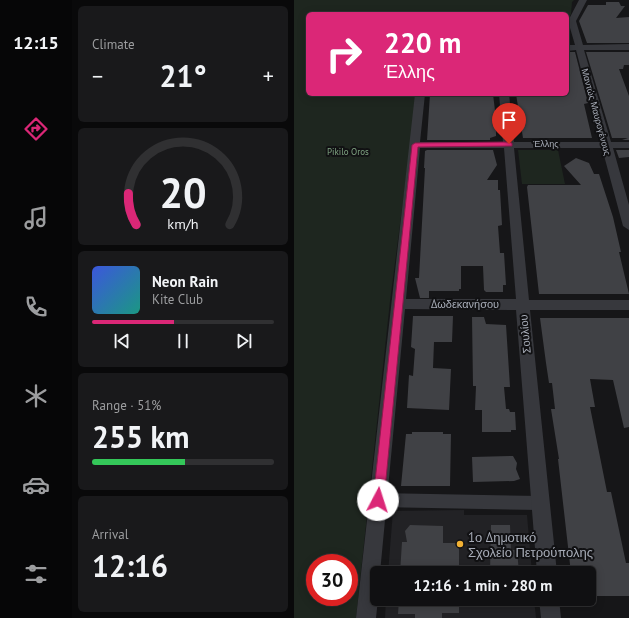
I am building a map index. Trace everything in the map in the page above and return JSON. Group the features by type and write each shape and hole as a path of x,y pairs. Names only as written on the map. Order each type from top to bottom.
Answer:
{"street":[{"name":"Μαντώς Μαυρογένους","path":"583,0 574,13 572,21 578,48 629,226"},
{"path":"569,48 629,48"},
{"path":"366,618 397,304 420,96"},
{"name":"Σουλίου","path":"504,96 546,566"},
{"name":"Έλλης","path":"415,145 629,145"},
{"name":"Δωδεκανήσου","path":"397,304 629,305"},
{"path":"378,500 540,503"},
{"path":"550,606 551,618"}],"shaded area":[{"name":"1ο Δημοτικό Σχολείο Πετρούπολης","path":"464,510 464,515 527,515 531,566 389,566 393,511"},
{"path":"386,606 535,606 536,618 385,618"}],"green space":[{"name":"Pikilo Oros","path":"294,0 574,0 572,2 571,14 569,17 569,12 306,12 306,96 417,96 390,301 358,599 358,554 306,554 306,606 357,606 356,618 294,618"},
{"path":"518,150 558,150 565,184 522,184"}],"building":[{"path":"606,2 619,2 621,6 625,6 616,18 629,17 629,43 587,43 579,21 588,5 606,5"},
{"path":"569,52 575,52 588,103 584,104 592,138 523,138 516,96 569,96"},
{"path":"586,52 629,52 629,65 624,65 623,69 619,69 629,96 629,140 622,140 628,138 612,138"},
{"path":"430,96 493,96 496,136 490,138 490,140 427,140"},
{"path":"493,150 497,165 487,180 498,180 498,190 500,190 502,225 498,226 500,253 504,253 506,285 503,285 503,292 486,292 484,290 483,266 461,266 461,289 459,289 459,291 429,291 429,298 420,298 415,278 419,278 425,151"},
{"path":"616,150 629,150 629,157 619,158"},
{"path":"576,158 589,163 594,174 599,174 613,217 621,252 619,252 629,294 539,294 527,187 528,185 581,185 564,166"},
{"path":"413,316 453,316 452,342 434,342 433,368 451,369 449,410 407,408 409,375 413,376 415,349 411,347"},
{"path":"472,317 484,317 486,324 506,325 510,387 504,387 506,409 509,409 510,412 515,412 516,430 511,430 511,432 482,432 482,410 475,410 476,386 473,386"},
{"path":"540,318 629,318 629,427 624,428 613,380 590,379 595,407 590,407 607,492 611,492 626,563 629,563 629,596 596,596 596,566 570,566 559,459 551,409 555,409 552,383 549,383"},
{"path":"412,432 443,432 443,434 451,434 450,486 401,486 406,434 412,434"},
{"path":"513,456 517,463 516,469 520,479 514,481 473,482 472,457"},
{"path":"410,525 443,526 443,543 459,543 459,566 400,566 402,542 407,542 405,531"},
{"path":"491,525 510,525 511,550 517,550 518,566 490,566"},
{"path":"399,606 459,606 459,613 442,613 442,618 415,618 415,614 398,614"}],"place":[{"name":"1ο Δημοτικό Σχολείο Πετρούπολης","path":"460,544"}],"route":[{"path":"378,500 397,304 415,145 509,144"}]}
